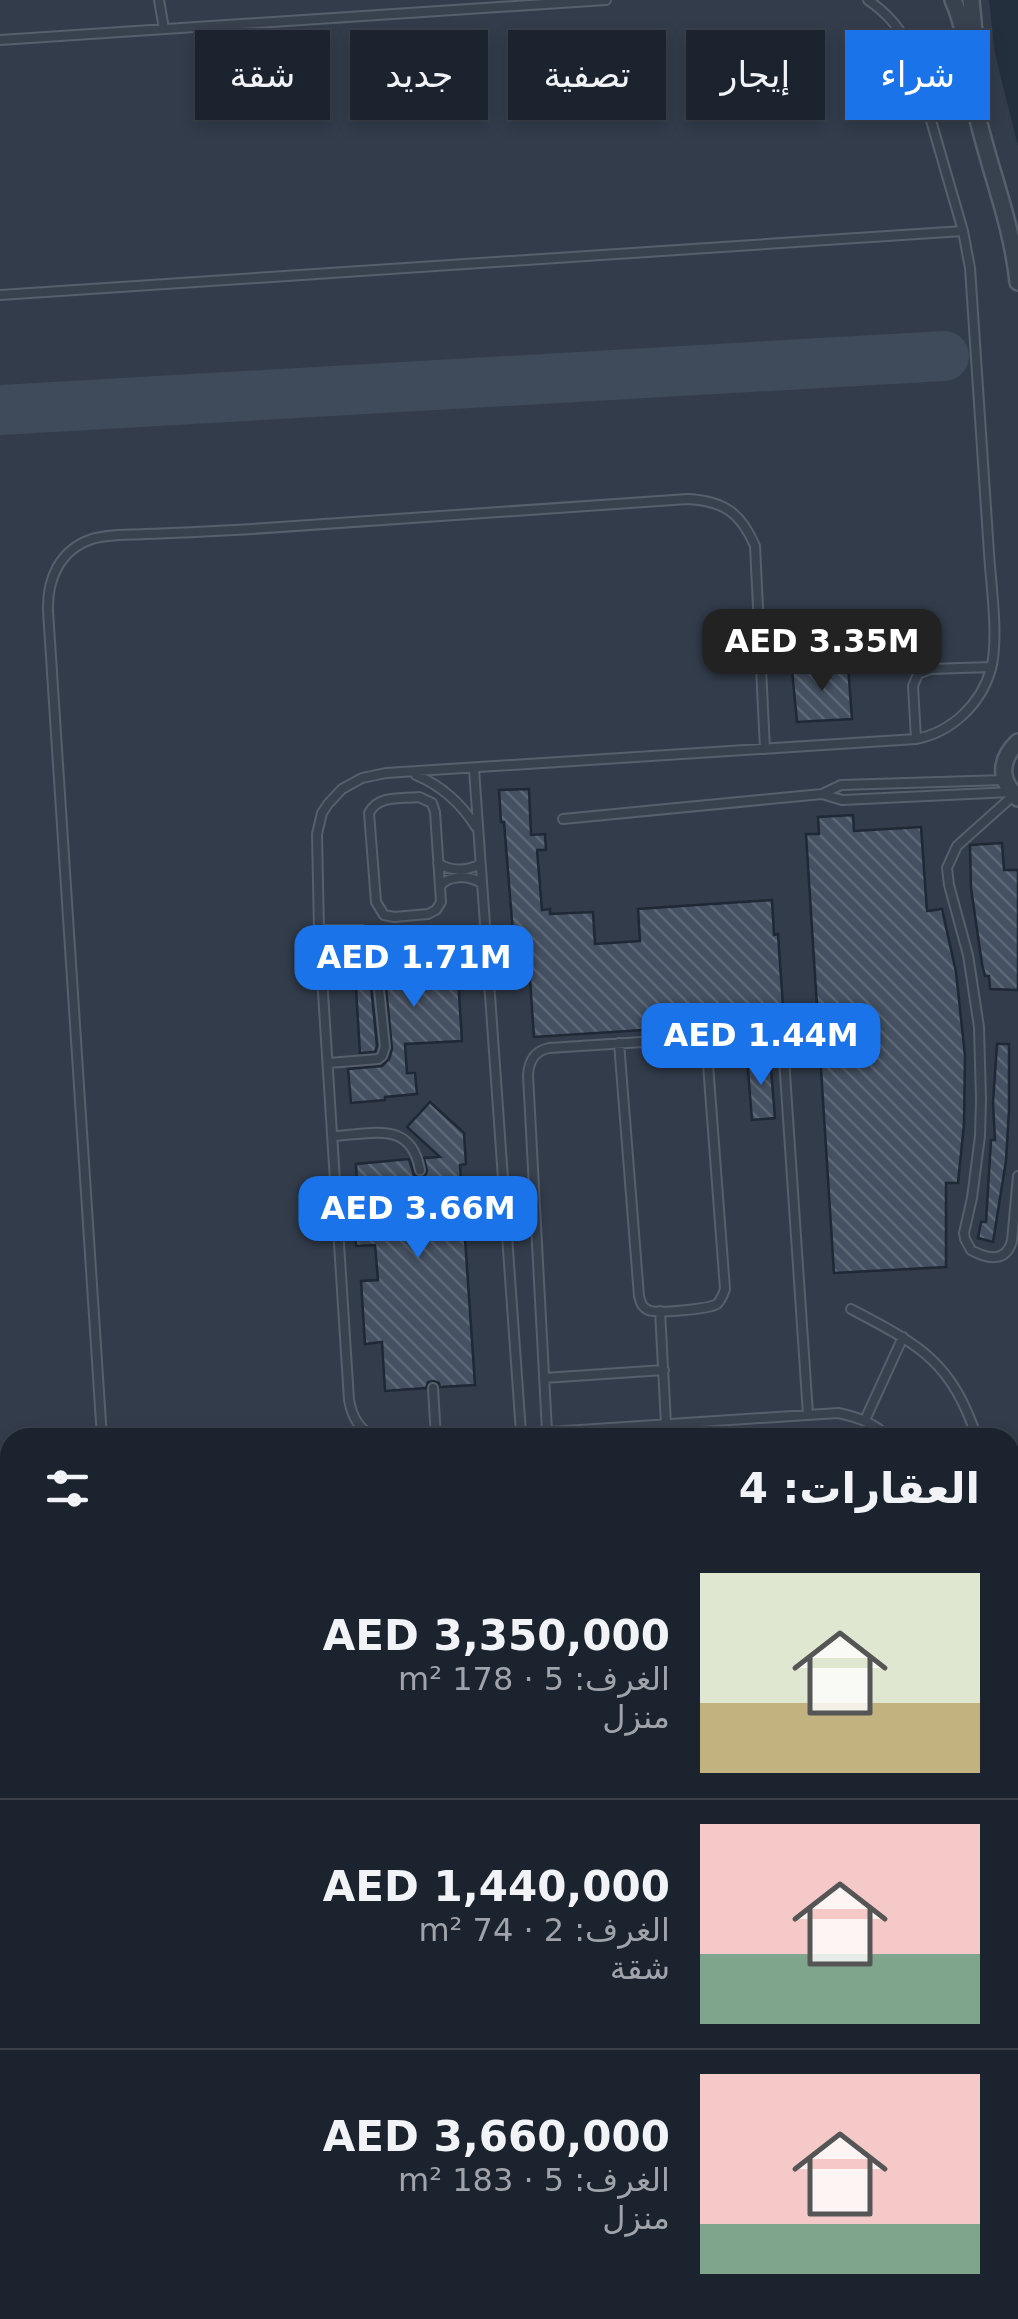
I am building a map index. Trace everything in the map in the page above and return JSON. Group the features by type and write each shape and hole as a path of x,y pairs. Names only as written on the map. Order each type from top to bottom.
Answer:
{"street":[{"path":"953,0 964,32 978,118 1001,195 1018,282"},
{"path":"971,0 983,97 1018,227"},
{"path":"1012,791 1004,762 1018,742"}],"lane":[{"path":"160,0 164,29"},
{"path":"0,40 606,0"},
{"path":"361,1428 350,1400 319,930 317,834 328,804 342,789 374,775 916,739 940,731 962,715 980,694 991,667 994,653 974,314 963,230 910,48 886,14 868,0"},
{"path":"0,296 963,230"},
{"path":"101,1428 48,611 52,574 62,559 76,546 112,536 706,500 737,516 755,546 764,749"},
{"path":"916,739 913,686 918,674 931,669 991,667"},
{"path":"474,769 521,1428"},
{"path":"412,773 450,795 478,831"},
{"path":"563,819 822,794 841,785 1012,791"},
{"path":"822,794 842,800 1012,791"},
{"path":"1012,791 957,846 948,868 948,885 968,955 979,1026 980,1136 964,1233 971,1250 995,1258 1009,1250 1018,1176"},
{"path":"419,797 432,803 438,862 440,902 432,913 389,917 380,912 368,818 373,805 419,797"},
{"path":"438,862 453,869 470,869 480,864"},
{"path":"440,886 452,878 471,878 482,884"},
{"path":"319,930 362,930 374,940 385,1047 378,1059 330,1063"},
{"path":"548,1428 528,1066 536,1054 549,1048 766,1034 784,1044 808,1414"},
{"path":"619,1043 639,1296 644,1308 660,1311 711,1306 721,1299 724,1289 706,1038"},
{"path":"334,1136 395,1134 414,1147 420,1170"},
{"path":"851,1309 931,1357 953,1383 974,1428"},
{"path":"660,1311 666,1424"},
{"path":"865,1420 903,1337"},
{"path":"544,1378 664,1370"},
{"path":"433,1388 435,1428"},
{"path":"599,1428 838,1414 865,1420 879,1428"}],"shaded area":[{"path":"0,0 989,0 995,54 1018,146 1018,1428 0,1428"}],"building":[{"path":"848,665 852,719 797,722 792,670"},
{"path":"529,789 531,835 545,834 546,850 537,850 542,910 550,909 550,914 593,912 595,944 640,941 638,909 772,900 784,1021 534,1037 530,980 506,981 504,947 514,946 499,790"},
{"path":"853,815 854,831 921,827 927,911 942,909 956,972 965,1056 964,1124 958,1183 946,1183 946,1267 834,1273 806,834 819,834 818,817"},
{"path":"1002,843 1004,870 1018,870 1018,990 990,989 989,976 985,976 982,964 971,888 970,845"},
{"path":"455,930 462,1041 405,1044 407,1073 415,1073 417,1094 351,1103 348,1069 382,1066 392,1049 383,956 388,955 387,942 411,940 410,933"},
{"path":"368,956 377,1046 375,1052 360,1053 354,957"},
{"path":"997,1044 1009,1044 1009,1110 1006,1161 993,1242 978,1238 981,1222 986,1222 991,1140 995,1140"},
{"path":"770,1057 775,1118 752,1120 747,1058"},
{"path":"430,1102 464,1133 466,1164 460,1165 475,1385 440,1387 434,1381 428,1382 426,1388 385,1391 382,1342 365,1344 361,1281 378,1280 375,1245 356,1246 356,1164 409,1159 414,1175 425,1176 424,1158 440,1157 407,1127"}],"taxiway":[{"path":"0,410 944,356"}]}
